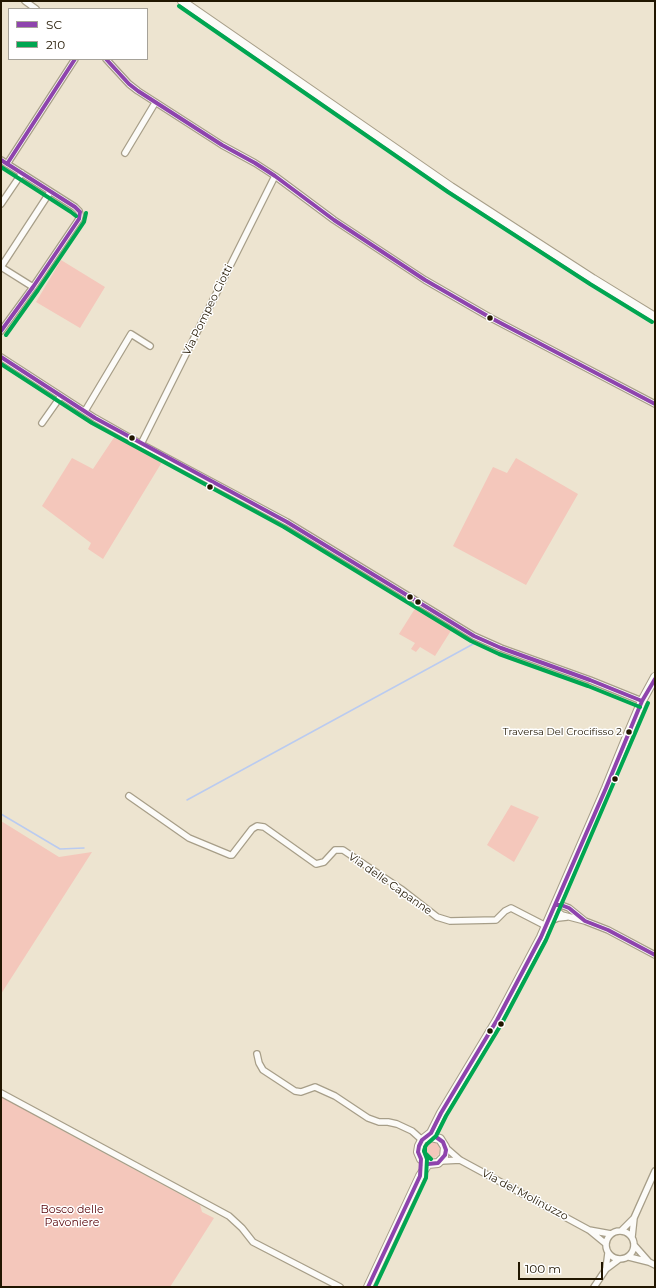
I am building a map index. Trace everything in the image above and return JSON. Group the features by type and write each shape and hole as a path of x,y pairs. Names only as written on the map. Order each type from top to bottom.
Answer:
{"street":[{"path":"24,1 34,8"},
{"path":"182,1 451,187 655,317"},
{"path":"6,164 73,60"},
{"path":"107,60 129,84 155,103 222,146 255,163 275,176 334,220 444,292 655,404"},
{"path":"125,153 155,103"},
{"path":"1,160 75,207 80,212 79,219 1,331"},
{"path":"1,204 22,173"},
{"name":"Via Pompeo Ciotti","path":"141,444 275,176"},
{"path":"33,287 1,267 50,192"},
{"path":"85,411 131,334 150,346"},
{"path":"1,357 85,411 141,444 287,522 474,636 642,701"},
{"path":"42,423 61,396"},
{"path":"460,1160 441,1161 433,1164 425,1161 419,1155 418,1149 431,1133 440,1114 497,1020 547,924 642,701 655,679"},
{"name":"Via delle Capanne","path":"129,796 189,838 230,855 232,855 252,829 257,826 264,827 316,864 324,862 335,850 343,850 401,889 437,917 450,921 496,920 505,911 511,908 547,924"},
{"path":"560,895 569,908 585,921"},
{"path":"555,905 561,905 569,908"},
{"path":"555,905 559,913 608,930 655,955"},
{"path":"547,924 558,918 567,917"},
{"path":"257,1054 262,1070 295,1091 301,1092 315,1087 319,1088 335,1096 368,1118 379,1122 397,1124 425,1139 436,1137 443,1142 445,1147 445,1155 441,1161"},
{"path":"1,1093 229,1216 242,1228 253,1242 340,1287"},
{"path":"436,1137 440,1114"},
{"name":"Via del Molinuzzo","path":"445,1147 460,1160 589,1230 606,1244"},
{"path":"368,1287 420,1176 425,1161"},
{"path":"594,1287 606,1269 618,1260 629,1256 634,1249 632,1237 634,1218 655,1171"},
{"path":"606,1269 608,1253 606,1244 607,1240 611,1234 621,1231 634,1218"},
{"name":"Via del Molinuzzo","path":"589,1230 611,1234"},
{"path":"621,1231 632,1237"},
{"path":"634,1245 649,1262"},
{"path":"608,1253 618,1260"},
{"path":"629,1256 655,1265"}],"green space":[{"path":"61,260 105,287 80,328 36,302"},
{"path":"115,436 162,462 103,559 88,549 91,543 42,506 72,458 93,469"},
{"path":"516,458 578,494 526,585 453,546 493,467 507,473"},
{"path":"416,607 452,629 435,656 420,647 416,652 411,649 415,643 399,634"},
{"path":"511,805 539,817 514,862 487,845"},
{"path":"1,821 59,857 92,852 1,994"},
{"name":"Bosco delle Pavoniere","path":"1,1096 200,1205 202,1212 214,1218 170,1287 1,1287"},
{"path":"429,1142 435,1142 440,1147 438,1156 435,1158 429,1158 424,1153 424,1147"}],"waterway":[{"path":"187,800 475,643"},
{"path":"1,814 60,849 84,848"}],"transit line":[{"name":"210","path":"179,6 448,192 590,284 652,322"},
{"name":"SC","path":"7,164 74,60"},
{"name":"SC","path":"107,60 129,84 138,91 222,145 275,176 334,220 425,280 491,318 655,404"},
{"name":"SC","path":"1,160 75,207 80,212"},
{"name":"210","path":"1,167 76,216"},
{"name":"SC","path":"1,331 79,219 80,212"},
{"name":"210","path":"6,335 84,222 86,213"},
{"name":"SC","path":"1,357 95,418 287,522 474,636 501,648 590,680 642,701"},
{"name":"210","path":"1,364 92,423 284,527 471,641 499,654 588,686 640,707"},
{"name":"SC","path":"368,1287 420,1176 421,1159 418,1152 419,1146 422,1140 431,1133 441,1113 497,1020 541,937 642,701 655,679"},
{"name":"210","path":"431,1159 425,1153 425,1147 436,1136 446,1116 502,1023 546,940 648,703"},
{"name":"SC","path":"555,905 561,905 569,908 585,921 608,930 655,955"},
{"name":"SC","path":"428,1164 438,1163 445,1155 446,1150 443,1142 436,1137"},
{"name":"210","path":"375,1287 426,1178 427,1159 424,1151 425,1148"}],"place":[{"name":"Traversa Del Crocifisso 2","path":"629,732"}]}
